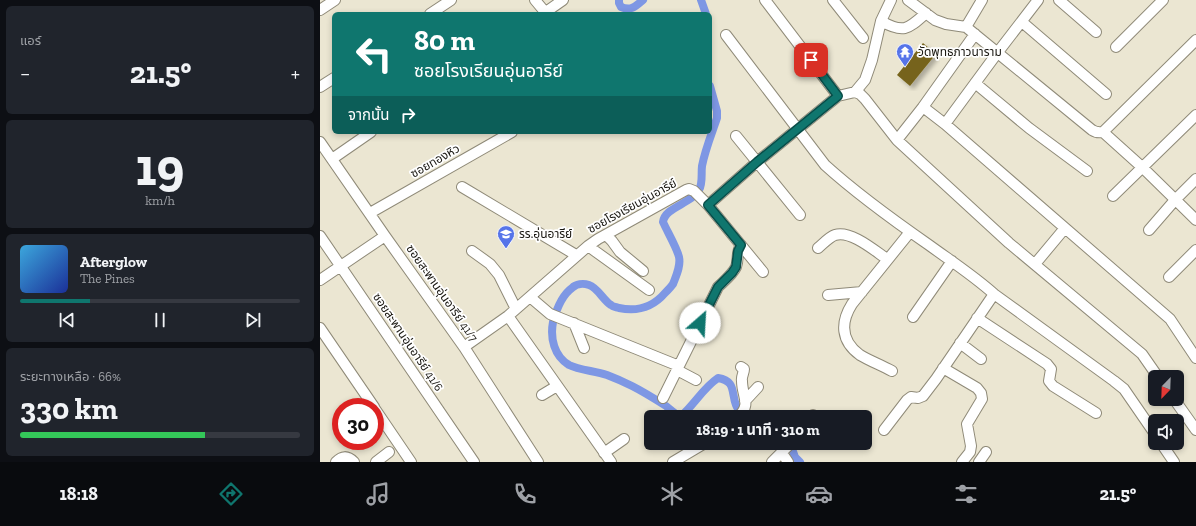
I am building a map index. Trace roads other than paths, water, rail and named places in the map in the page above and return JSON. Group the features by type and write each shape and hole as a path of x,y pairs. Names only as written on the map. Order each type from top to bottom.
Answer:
{"street":[{"path":"320,10 335,0"},
{"path":"433,12 450,0"},
{"path":"535,0 543,12"},
{"path":"545,12 563,0"},
{"path":"765,0 838,96"},
{"path":"833,0 863,38"},
{"path":"708,205 757,162 838,96 855,92 865,80 868,73 881,21 891,0"},
{"path":"908,0 935,20 946,24 966,27 1092,130 1096,132 1103,132 1143,168 1196,220"},
{"path":"966,27 982,0"},
{"path":"945,124 974,83 1038,0"},
{"path":"1059,0 1096,32"},
{"path":"1116,47 1163,0"},
{"path":"881,21 897,28 904,29 911,26 926,12"},
{"path":"1022,22 1106,94"},
{"path":"897,140 923,107 975,34"},
{"path":"726,35 797,130 825,165 841,180 910,232 979,280 994,294 1124,389 1148,424"},
{"path":"1103,132 1196,40"},
{"path":"320,87 332,79"},
{"path":"974,83 1029,128 1087,172"},
{"path":"855,92 860,94 865,99 897,140 1009,243 1142,354 1153,370"},
{"path":"923,107 945,124 1170,319 1196,358"},
{"path":"1114,196 1196,116"},
{"path":"332,159 369,134"},
{"name":"ซอยทองหิว","path":"370,213 508,134"},
{"path":"736,136 800,215"},
{"name":"ซอยสะพานอุ่นอารีย์ 41/7","path":"320,142 464,346 538,462"},
{"path":"1149,230 1175,200 1196,179"},
{"path":"462,187 576,255"},
{"name":"ซอยโรงเรียนอุ่นอารีย์","path":"464,346 508,316 588,246 681,192 689,190 696,193 708,205 763,272"},
{"path":"1035,264 1065,228"},
{"path":"892,371 860,354 851,345 843,326 846,313 887,259 910,232"},
{"path":"818,248 835,235 843,234 860,241 887,259"},
{"path":"606,235 620,252 642,271"},
{"name":"ซอยสะพานอุ่นอารีย์ 41/6","path":"320,236 474,462"},
{"path":"320,280 385,236"},
{"path":"663,398 718,287 736,267 738,251 741,245"},
{"path":"588,246 649,290"},
{"path":"472,251 490,264 499,275 516,309"},
{"path":"1169,277 1194,256"},
{"path":"913,317 952,261"},
{"path":"828,295 862,292"},
{"path":"884,430 910,397 918,398 923,396 994,294"},
{"path":"530,297 554,316 574,323 678,368 696,380"},
{"path":"508,316 611,462"},
{"path":"977,318 1047,364 1051,369 1049,381 1054,386 1096,413"},
{"path":"574,323 584,348"},
{"path":"320,328 367,398"},
{"path":"960,343 981,359"},
{"path":"741,366 744,369 742,378 745,401 744,410"},
{"path":"943,368 977,388 981,393 982,399 967,424 971,446 970,452 962,462"},
{"path":"542,395 558,386"},
{"path":"745,401 758,387"},
{"path":"1179,406 1196,430"},
{"path":"384,423 411,462"},
{"path":"604,453 624,439"},
{"path":"676,461 694,450"},
{"path":"772,462 784,450"},
{"path":"787,450 788,462"},
{"path":"1166,450 1174,462"},
{"path":"376,462 389,452"},
{"path":"979,462 986,452"},
{"path":"336,462 341,457 345,456 354,462"}],"waterway":[{"path":"619,0 621,7 628,9 643,0"},
{"path":"701,0 705,12"},
{"path":"712,93 717,111 717,118 712,133"},
{"path":"671,410 636,388 623,382 607,375 569,365 560,357 554,346 552,328 562,299 568,291 578,285 589,285 613,306 626,309 639,309 655,302 673,284 679,267 679,257 663,222 668,213 690,199 699,190 703,160 712,134"},
{"path":"687,410 718,378 724,379 730,384 739,410"},
{"path":"792,450 795,457 800,462"}],"place":[{"name":"วัดพุทธภาวนาราม","path":"905,67"},
{"name":"รร.อุ่นอารีย์","path":"506,249"}]}
